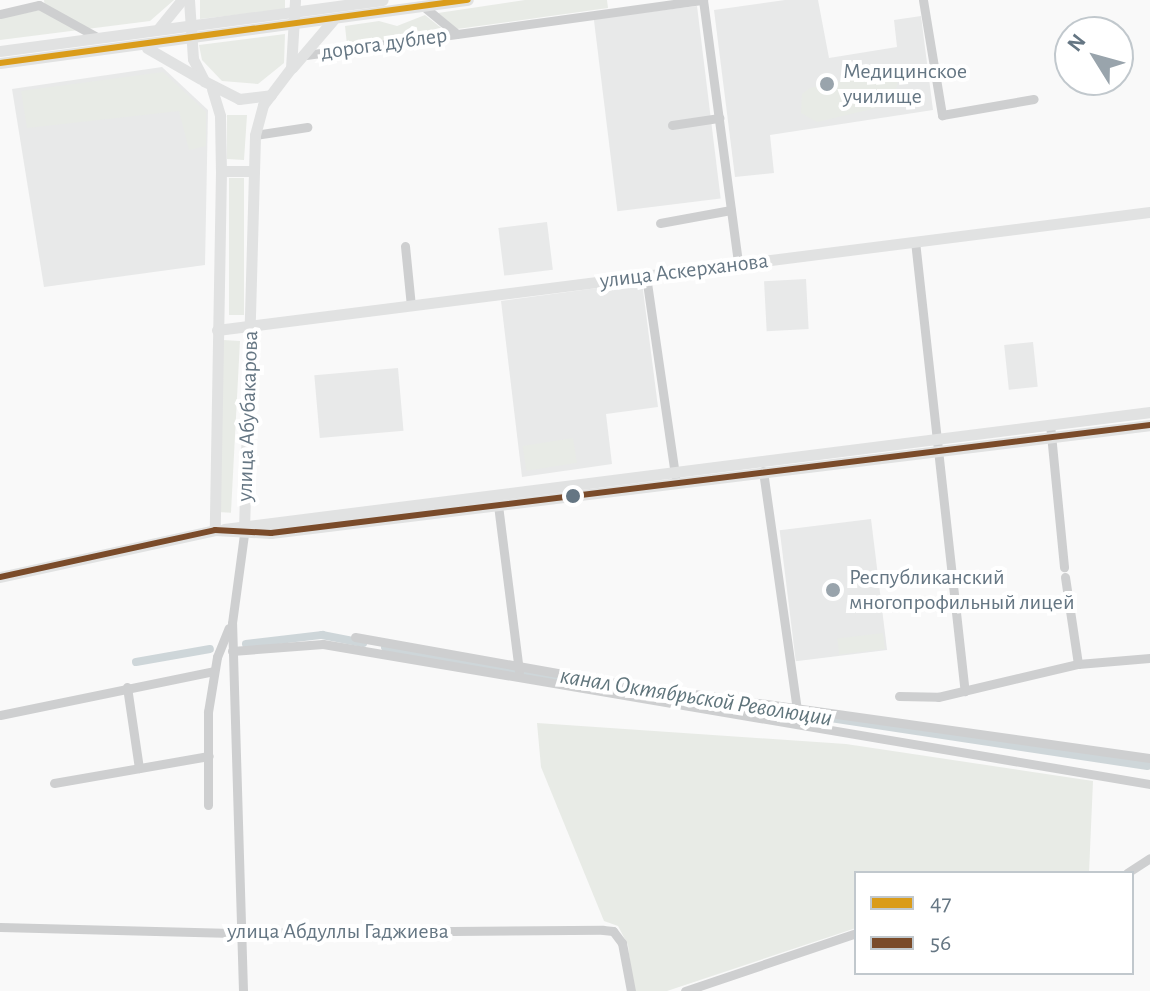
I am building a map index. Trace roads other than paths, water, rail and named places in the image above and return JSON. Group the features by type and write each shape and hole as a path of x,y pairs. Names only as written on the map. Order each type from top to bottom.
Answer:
{"main road":[{"path":"159,28 182,0"},
{"name":"улица Абубакарова","path":"189,0 190,40 220,116 215,530"},
{"name":"улица Абубакарова","path":"244,530 255,135 271,95 291,68 295,0"},
{"path":"315,0 327,8"},
{"path":"0,63 190,40 296,19 327,8 383,0"},
{"path":"0,51 159,28 296,19 333,20 468,0"},
{"path":"291,68 306,55 333,20"},
{"path":"139,46 161,52 208,85 239,99 271,95"},
{"path":"221,171 253,171"},
{"name":"улица Аскерханова","path":"217,330 1150,212"},
{"path":"0,577 215,530 244,530 498,505 940,437 1150,412"},
{"path":"244,530 676,478 941,452 1144,426"}],"street":[{"path":"703,0 738,264"},
{"name":"дорога дублер","path":"306,55 703,0"},
{"path":"923,0 942,115 1034,99"},
{"path":"0,14 39,5 97,37"},
{"path":"423,6 460,34"},
{"path":"672,125 719,118"},
{"path":"255,135 307,127"},
{"path":"660,223 731,210"},
{"path":"915,241 940,437 965,691"},
{"path":"405,246 411,306"},
{"path":"646,276 676,478"},
{"path":"1050,424 1064,572 1078,664"},
{"path":"763,471 797,710"},
{"path":"498,505 519,680"},
{"name":"улица Абубакарова","path":"243,991 232,623 244,530"},
{"path":"208,805 214,671 232,623"},
{"path":"355,637 797,710 1150,758"},
{"path":"232,651 323,644 519,680 1150,784"},
{"path":"899,696 965,691 1078,664 1150,658"},
{"path":"0,715 214,671"},
{"path":"127,687 139,768"},
{"path":"779,722 781,707"},
{"path":"54,783 209,756"},
{"path":"1130,871 1150,858"},
{"name":"улица Абдуллы Гаджиева","path":"0,927 239,932 613,931 622,943 631,991"},
{"path":"685,991 854,934"}],"waterway":[{"name":"канал Октябрьской Революции","path":"246,644 322,635 363,643"},
{"name":"канал Октябрьской Революции","path":"385,647 560,678"},
{"path":"136,662 210,649"},
{"name":"канал Октябрьской Революции","path":"744,705 1147,766"}],"place":[{"name":"Медицинское училище","path":"827,84"},
{"name":"Республиканский многопрофильный лицей","path":"833,590"}]}
